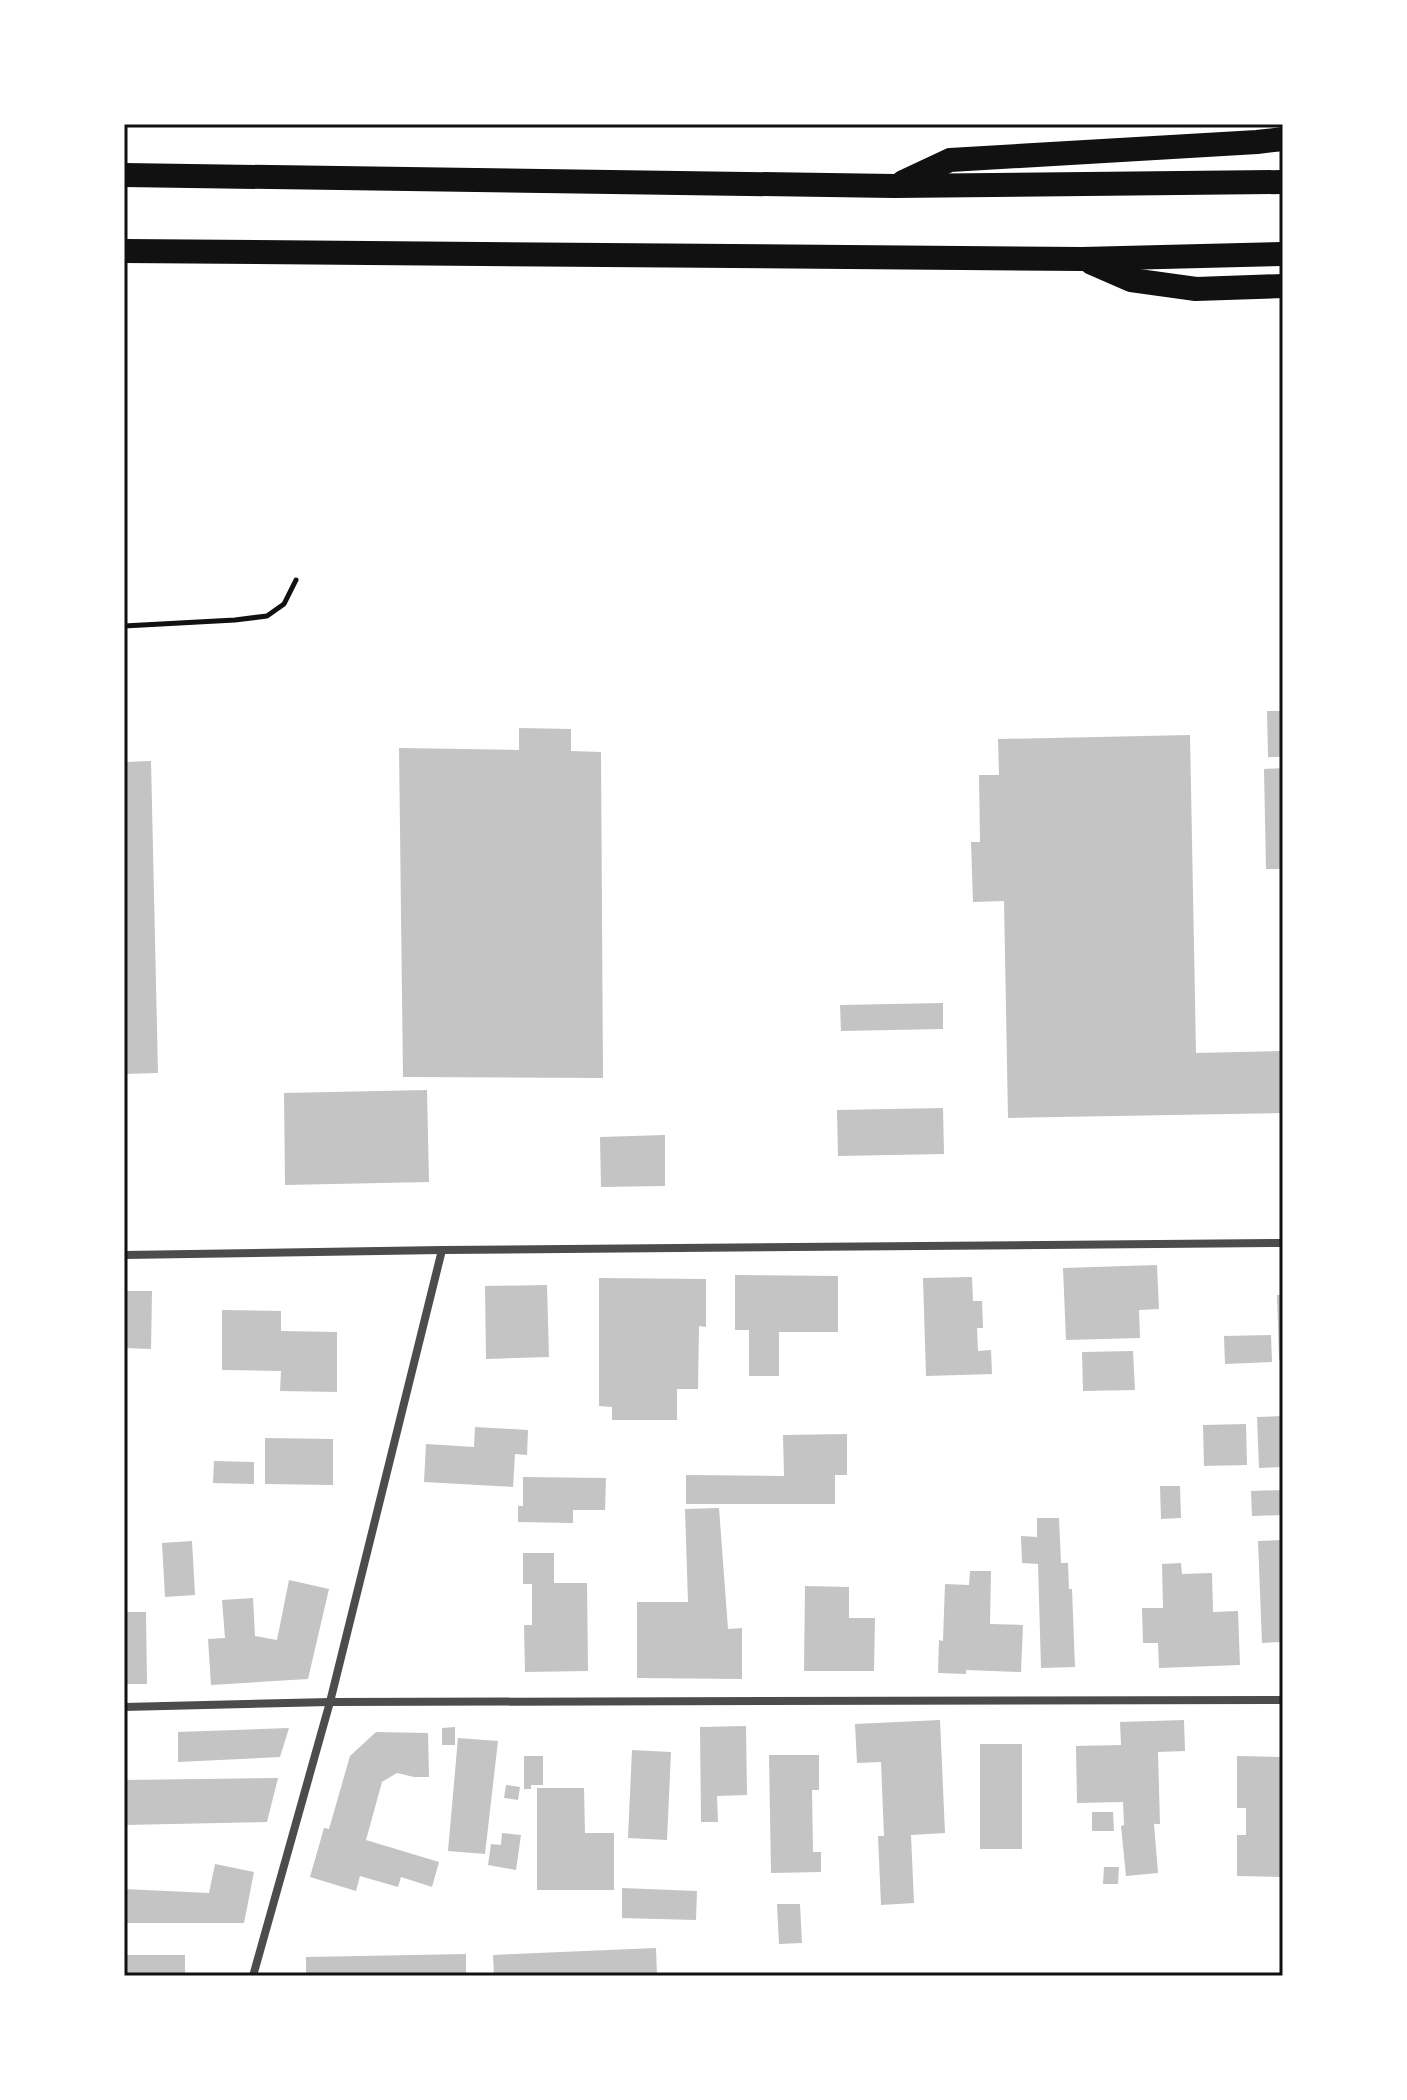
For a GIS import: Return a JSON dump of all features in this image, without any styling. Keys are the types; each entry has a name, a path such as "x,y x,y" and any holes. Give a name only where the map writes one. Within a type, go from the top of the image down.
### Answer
{"highway":[{"path":"894,186 950,160 1283,139"},
{"path":"124,175 894,186 1283,182"},
{"path":"124,251 1082,259 1283,254"},
{"path":"1082,259 1131,280 1196,289 1283,286"}],"street":[{"path":"124,1255 1283,1243"},
{"path":"253,1976 330,1702 442,1250"},
{"path":"124,1707 330,1702 1283,1700"}],"path":[{"path":"124,626 267,616 284,604 296,580"}],"building":[{"path":"1267,711 1283,711 1283,757 1268,757"},
{"path":"519,728 571,729 571,751 601,752 603,1078 403,1077 399,748 519,750"},
{"path":"1190,735 1196,1053 1283,1051 1283,1113 1008,1118 1004,901 973,902 971,842 980,842 979,775 999,775 998,739"},
{"path":"151,761 158,1073 124,1074 124,762"},
{"path":"1283,768 1283,869 1266,869 1264,769"},
{"path":"943,1003 943,1029 841,1031 840,1005"},
{"path":"427,1090 429,1182 285,1185 284,1093"},
{"path":"943,1108 944,1154 838,1156 837,1110"},
{"path":"665,1135 665,1186 601,1187 600,1137"},
{"path":"1157,1265 1159,1309 1139,1310 1140,1338 1066,1340 1063,1268"},
{"path":"735,1275 838,1276 838,1332 779,1332 779,1376 749,1376 749,1330 735,1330"},
{"path":"972,1277 973,1301 982,1301 983,1328 977,1328 978,1351 991,1350 992,1374 926,1376 923,1278"},
{"path":"599,1278 706,1279 706,1327 699,1326 698,1389 677,1389 677,1420 612,1420 612,1407 599,1406"},
{"path":"547,1285 549,1357 486,1359 485,1286"},
{"path":"124,1291 152,1291 151,1349 124,1348"},
{"path":"1277,1295 1283,1295 1283,1360 1279,1360"},
{"path":"222,1310 281,1311 281,1331 337,1332 337,1392 280,1391 281,1371 222,1370"},
{"path":"1271,1335 1272,1362 1225,1364 1224,1336"},
{"path":"1133,1351 1135,1390 1083,1391 1082,1352"},
{"path":"1283,1416 1283,1467 1259,1468 1257,1417"},
{"path":"1246,1424 1247,1465 1204,1466 1203,1425"},
{"path":"475,1427 528,1430 527,1455 515,1454 513,1487 424,1482 426,1444 474,1447"},
{"path":"847,1434 847,1475 835,1475 835,1504 686,1504 686,1475 784,1476 783,1435"},
{"path":"265,1438 333,1439 333,1485 265,1484"},
{"path":"214,1461 254,1462 254,1484 213,1483"},
{"path":"523,1477 606,1478 605,1510 573,1510 573,1523 518,1522 518,1506 523,1506"},
{"path":"1160,1486 1180,1486 1181,1518 1161,1519"},
{"path":"1283,1490 1283,1515 1252,1516 1251,1491"},
{"path":"719,1508 728,1629 742,1628 742,1679 637,1678 637,1602 688,1602 685,1509"},
{"path":"1037,1518 1059,1518 1061,1563 1068,1563 1069,1589 1072,1589 1075,1667 1041,1668 1038,1564 1022,1563 1021,1536 1037,1537"},
{"path":"1283,1540 1283,1642 1262,1643 1258,1541"},
{"path":"192,1541 195,1595 165,1597 162,1543"},
{"path":"523,1553 554,1553 554,1583 587,1583 588,1671 525,1672 524,1625 532,1625 532,1584 523,1584"},
{"path":"1181,1563 1182,1574 1212,1573 1213,1612 1238,1611 1240,1665 1159,1668 1158,1643 1143,1643 1142,1608 1163,1608 1162,1564"},
{"path":"970,1571 991,1571 990,1624 1023,1625 1021,1672 966,1670 966,1674 938,1673 939,1640 943,1641 945,1584 969,1585"},
{"path":"289,1580 329,1589 308,1679 211,1685 208,1639 225,1638 222,1600 253,1598 255,1636 277,1640"},
{"path":"805,1586 849,1587 849,1618 875,1618 874,1671 804,1671"},
{"path":"124,1612 146,1612 147,1684 124,1684"},
{"path":"940,1720 945,1833 911,1835 914,1903 881,1905 878,1836 884,1836 881,1762 857,1763 855,1724"},
{"path":"1184,1720 1185,1751 1158,1752 1160,1824 1154,1824 1158,1873 1126,1876 1121,1826 1124,1825 1123,1802 1077,1803 1076,1746 1121,1745 1120,1722"},
{"path":"746,1726 747,1795 717,1796 718,1822 701,1822 700,1727"},
{"path":"455,1727 455,1745 442,1745 442,1728"},
{"path":"289,1728 280,1757 178,1762 178,1732"},
{"path":"376,1732 428,1733 429,1777 397,1773 382,1782 366,1840 439,1862 432,1887 401,1877 398,1887 360,1876 356,1891 310,1877 324,1828 329,1829 350,1756"},
{"path":"458,1738 498,1741 485,1854 448,1851"},
{"path":"980,1744 1022,1744 1022,1849 980,1849"},
{"path":"632,1750 671,1752 667,1840 628,1838"},
{"path":"769,1755 819,1755 819,1790 812,1790 813,1852 821,1852 821,1872 771,1873"},
{"path":"524,1756 543,1756 543,1785 531,1785 531,1789 524,1789"},
{"path":"1237,1756 1283,1757 1283,1877 1237,1876 1237,1835 1246,1835 1246,1808 1237,1808"},
{"path":"278,1778 267,1822 124,1825 124,1780"},
{"path":"506,1785 520,1787 518,1800 504,1798"},
{"path":"537,1788 584,1788 585,1833 614,1833 614,1890 537,1890"},
{"path":"1092,1812 1113,1812 1114,1831 1092,1831"},
{"path":"502,1833 521,1835 516,1870 488,1865 491,1844 501,1845"},
{"path":"215,1864 254,1872 244,1923 124,1923 124,1889 209,1893"},
{"path":"1104,1867 1119,1867 1118,1884 1103,1884"},
{"path":"622,1888 697,1891 696,1920 622,1918"},
{"path":"777,1904 800,1904 802,1943 779,1944"},
{"path":"656,1948 657,1976 494,1976 493,1955"},
{"path":"466,1954 466,1976 306,1976 306,1957"},
{"path":"124,1955 185,1955 185,1976 124,1976"}]}
